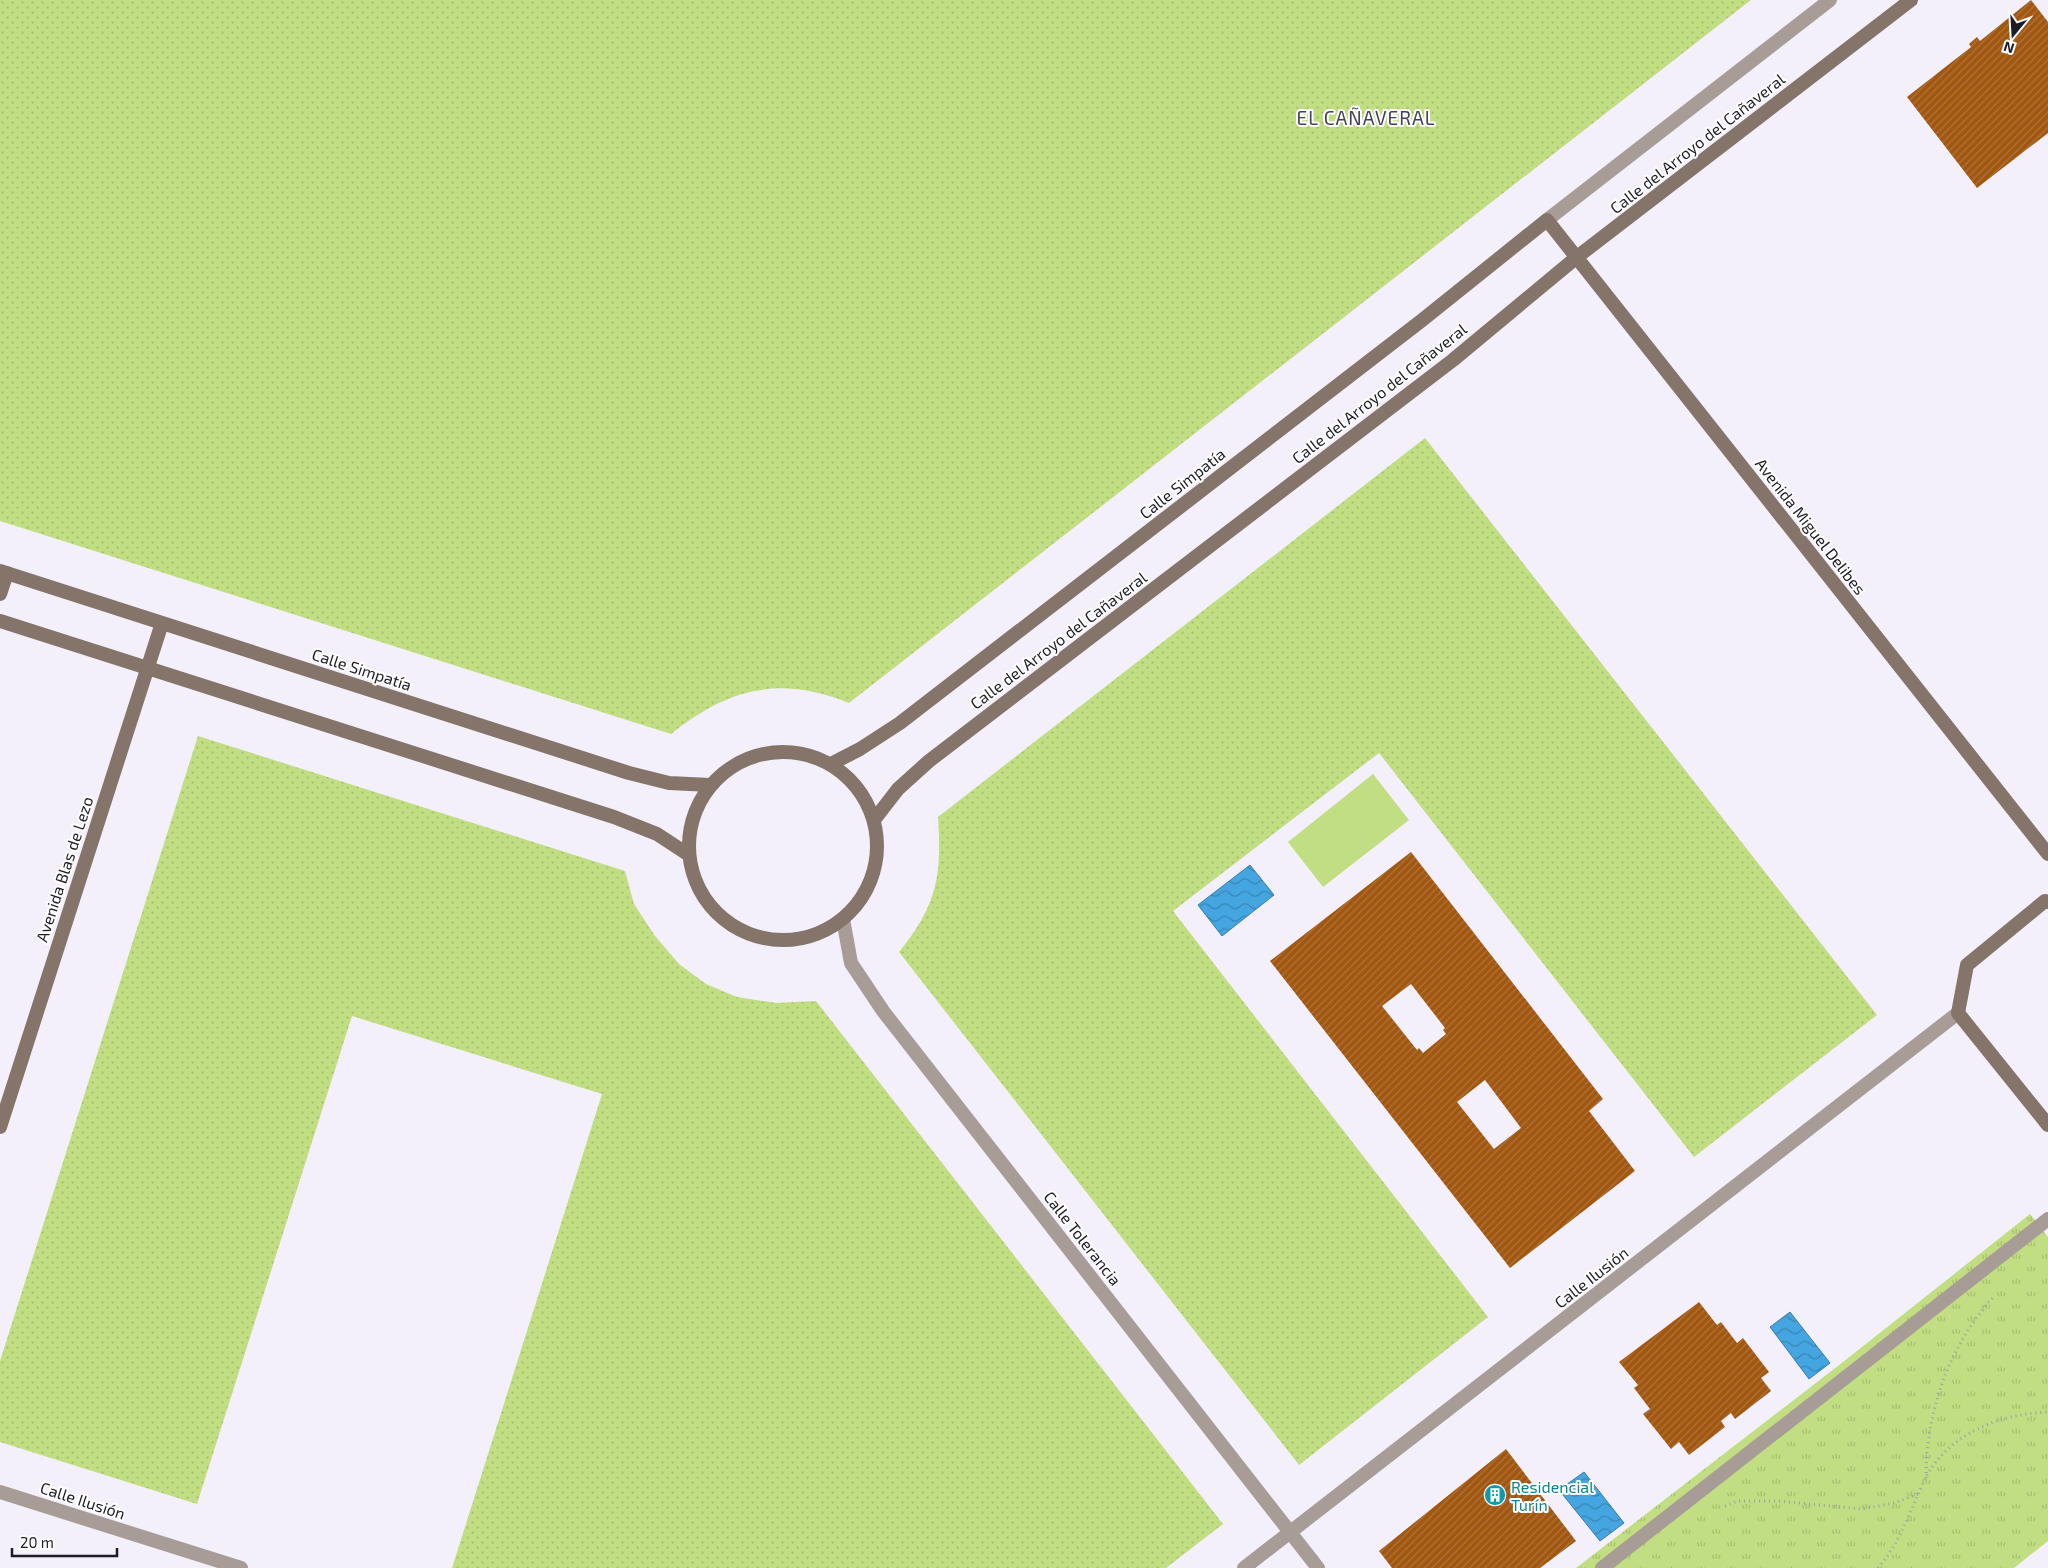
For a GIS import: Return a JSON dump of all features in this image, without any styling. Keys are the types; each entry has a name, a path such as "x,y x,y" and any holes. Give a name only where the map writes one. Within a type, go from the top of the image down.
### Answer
{"main road":[{"name":"Calle del Arroyo del Cañaveral","path":"874,820 898,789 929,761 1453,360 1577,257 1911,0"},
{"name":"Avenida Miguel Delibes","path":"1547,220 2048,854"},
{"name":"Calle Simpatía","path":"831,764 860,749 900,724 1547,220"},
{"name":"Calle Simpatía","path":"3,572 629,773 669,782 710,785"},
{"path":"0,594 3,572"},
{"path":"0,621 614,817 657,834 689,855"},
{"name":"Avenida Blas de Lezo","path":"0,1127 162,622"},
{"path":"789,751 811,756 831,764 850,778 865,798 874,820 878,841 876,863 870,884 858,903 843,919 824,930 803,938 780,940 758,937 744,931 719,915 704,898 694,877 689,855 690,830 697,806 710,785 726,770 739,762 767,752 789,751"},
{"path":"2048,902 2045,901 1967,965 1958,1013 2048,1125"}],"street":[{"name":"Calle del Arroyo del Cañaveral","path":"1547,220 1830,0"},
{"name":"Calle Tolerancia","path":"843,919 851,963 883,1011 1318,1568"},
{"name":"Calle Ilusión","path":"1244,1568 1958,1013"},
{"path":"1602,1568 2048,1219"},
{"name":"Calle Ilusión","path":"0,1492 241,1568"}],"path":[{"path":"1926,1478 1926,1454 1930,1424 1952,1356 1970,1326 1990,1300 1998,1294"},
{"path":"1878,1568 1898,1540 1926,1478 1943,1452 1971,1432 1999,1420 2028,1413 2048,1412"},
{"path":"1724,1506 1738,1501 1778,1500 1862,1509 1894,1503 1918,1494"}],"green space":[{"path":"0,0 1751,0 849,703 824,694 800,690 777,688 756,691 734,697 713,706 692,718 671,734 0,521"},
{"path":"1425,438 1877,1015 1694,1157 1379,753 1173,911 1488,1317 1299,1465 899,952 922,919 934,889 939,856 938,817"},
{"path":"198,736 625,871 634,904 655,936 679,964 706,984 737,997 776,1003 816,1001 1223,1524 1166,1568 452,1568 602,1094 352,1016 197,1504 0,1442 0,1361"},
{"path":"1373,774 1409,820 1323,887 1288,842"},
{"path":"2030,1214 2048,1237 2048,1541 2014,1568 1576,1568 1843,1362"}],"water":[{"path":"1250,865 1274,895 1222,936 1198,905"},
{"path":"1790,1312 1830,1363 1809,1379 1770,1327"},
{"path":"1584,1472 1624,1523 1600,1541 1559,1490"}],"building":[{"path":"2031,0 2048,22 2048,133 1977,188 1907,97 1971,47 1969,44 1977,37 1980,41"},
{"path":"1411,852 1603,1099 1589,1111 1635,1171 1510,1268 1270,961","holes":["1411,984 1445,1028 1443,1030 1446,1034 1423,1053 1419,1048 1417,1050 1382,1006","1485,1080 1521,1128 1494,1149 1457,1102"]},
{"path":"1699,1302 1717,1325 1721,1322 1737,1343 1743,1338 1769,1372 1761,1378 1771,1391 1735,1419 1731,1413 1721,1421 1725,1427 1689,1455 1679,1442 1671,1449 1643,1414 1650,1409 1634,1388 1638,1385 1619,1362"},
{"name":"Residencial Turín","path":"1506,1449 1576,1541 1540,1568 1392,1568 1379,1551"}],"place":[{"name":"Residencial Turín","path":"1495,1495"}],"district":[{"name":"EL CAÑAVERAL","path":"1366,117"}]}
